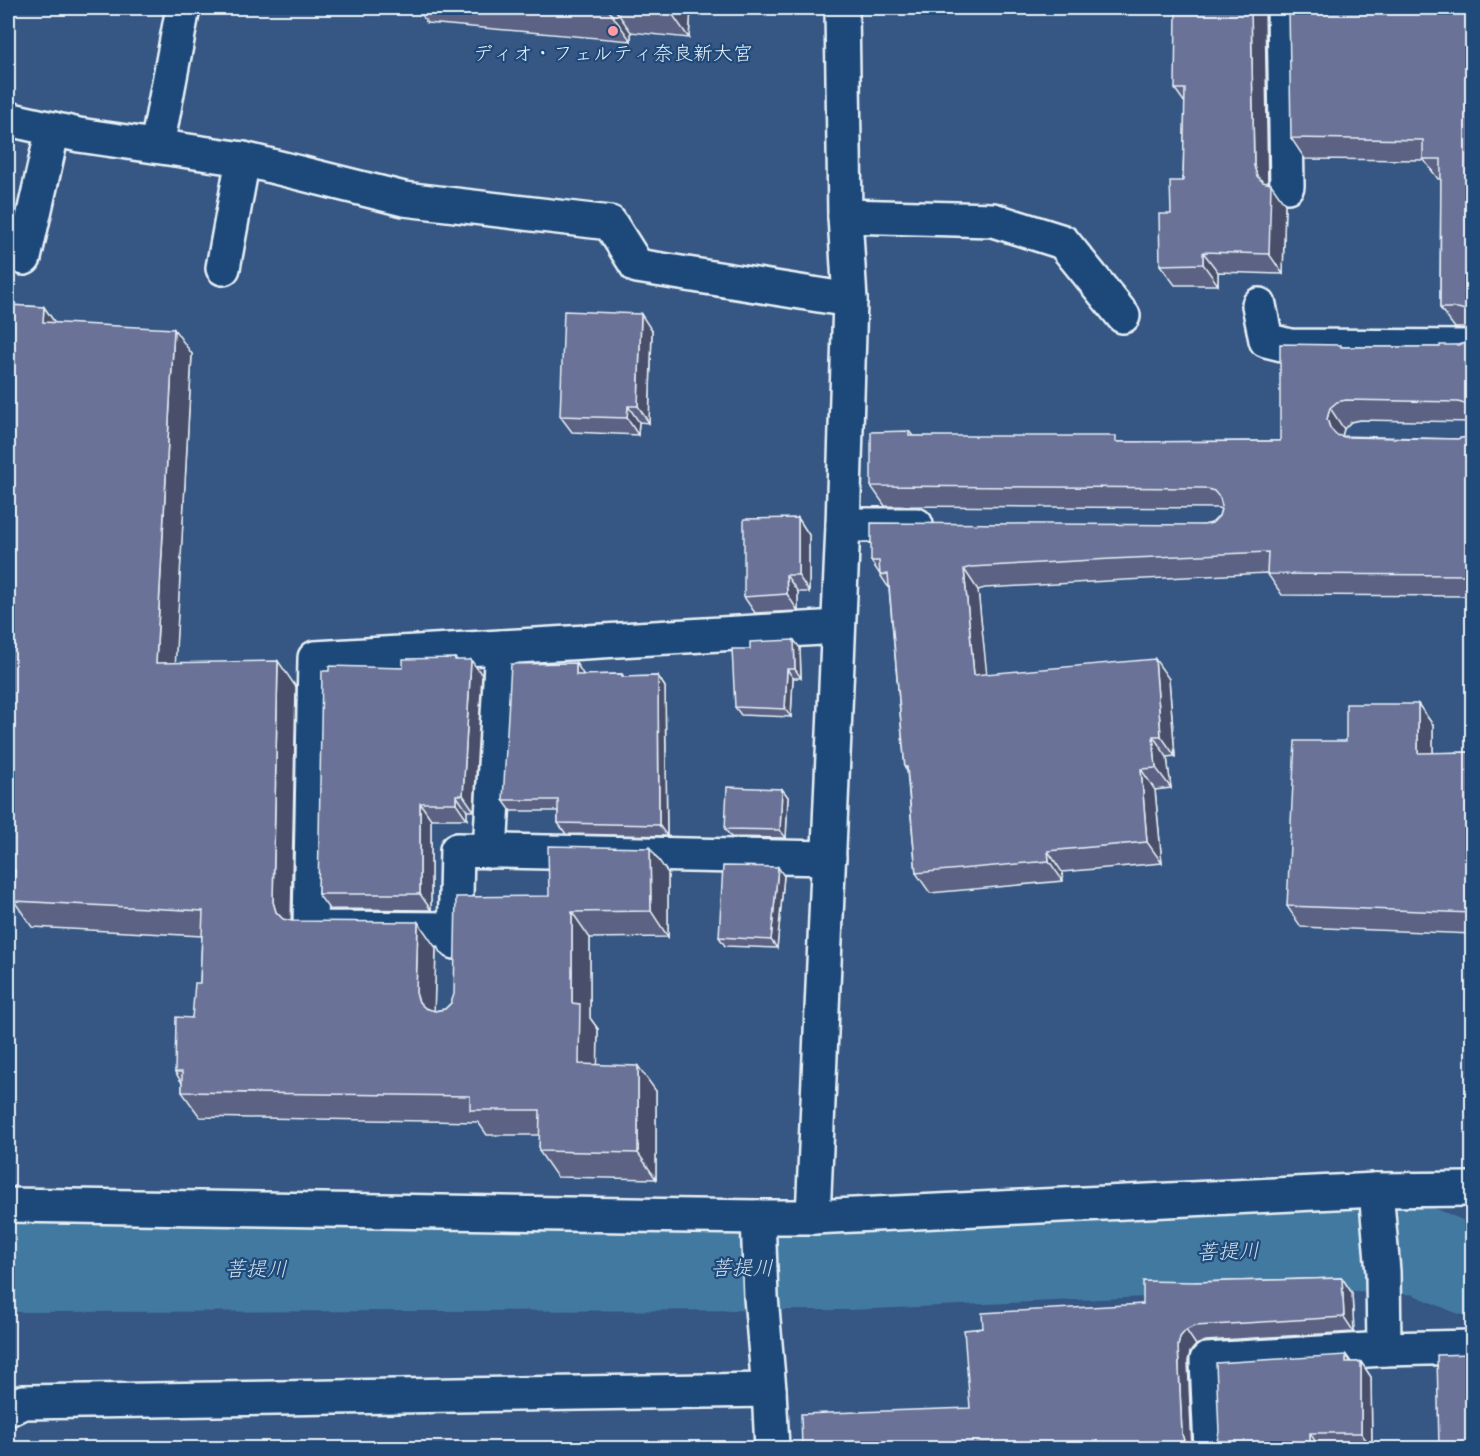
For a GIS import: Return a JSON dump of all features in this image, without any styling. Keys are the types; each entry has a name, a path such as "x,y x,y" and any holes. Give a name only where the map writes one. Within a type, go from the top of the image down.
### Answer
{"street":[{"path":"157,146 183,8"},
{"path":"813,1217 843,525 850,300 845,216 842,8"},
{"path":"1284,8 1287,186"},
{"path":"8,118 79,135 243,159 404,199 610,223 637,266 850,300"},
{"path":"24,258 53,129"},
{"path":"223,268 243,159"},
{"path":"845,216 993,220 1063,242 1123,316"},
{"path":"1259,305 1266,340 1290,346 1473,347"},
{"path":"843,525 948,525"},
{"path":"456,929 309,928 315,658 838,627"},
{"path":"490,851 502,647"},
{"path":"454,974 457,850 829,858"},
{"path":"8,1205 759,1228 813,1217 1377,1201 1473,1189"},
{"path":"1377,1201 1383,1272 1384,1349"},
{"path":"759,1228 761,1297 772,1449"},
{"path":"1211,1449 1207,1359 1384,1349 1473,1347"},
{"path":"8,1408 23,1402 769,1390"}],"building":[{"path":"1176,8 1251,8 1254,166 1257,176 1263,182 1271,184 1269,254 1203,252 1203,264 1160,265 1159,214 1171,214 1170,181 1183,181 1185,89 1175,89"},
{"path":"1289,8 1473,8 1473,316 1468,311 1458,308 1440,308 1441,159 1423,159 1423,140 1291,138"},
{"path":"8,305 44,307 43,322 174,329 156,663 278,661 273,902 276,912 283,919 418,922 416,993 419,1002 425,1008 435,1011 445,1009 451,1003 454,994 456,897 549,896 548,846 650,848 651,911 572,912 572,1003 580,1004 579,1064 638,1066 638,1153 539,1151 540,1110 470,1110 470,1096 182,1092 182,1072 175,1072 176,1017 192,1018 195,983 200,983 203,911 14,901 15,870 8,870"},
{"path":"564,311 641,314 638,406 628,406 627,418 560,416"},
{"path":"1473,337 1473,410 1468,405 1458,402 1346,400 1337,402 1330,408 1327,419 1336,435 1345,437 1457,439 1467,437 1473,431 1473,575 1267,574 1268,552 964,569 974,675 1155,659 1161,736 1153,736 1156,768 1141,769 1147,842 1048,851 1049,861 916,873 888,574 880,575 879,561 871,561 871,523 1204,525 1212,523 1219,516 1222,506 1220,498 1214,491 1204,488 871,486 871,432 909,431 909,436 1116,436 1116,442 1280,441 1280,344 1341,345 1341,347 1440,347 1440,345 1466,343"},
{"path":"798,518 798,575 786,575 787,594 744,597 744,519"},
{"path":"794,640 795,669 787,669 785,709 735,707 732,649 750,649 750,642"},
{"path":"455,658 455,660 471,660 463,795 456,795 456,803 420,803 420,894 318,894 322,671 329,671 329,666 403,668 403,659"},
{"path":"576,663 576,675 658,676 659,825 558,823 558,800 503,800 511,664"},
{"path":"1346,704 1418,704 1418,753 1473,752 1473,913 1287,906 1295,741 1346,741"},
{"path":"727,787 782,789 780,830 725,829"},
{"path":"723,866 778,867 771,940 719,937"},
{"path":"1342,1278 1344,1317 1195,1326 1186,1330 1180,1337 1178,1346 1182,1434 1185,1444 1191,1449 802,1449 801,1414 970,1408 964,1330 983,1328 982,1313 1143,1304 1143,1281"},
{"path":"1473,1354 1473,1449 1439,1449 1437,1355"},
{"path":"1346,1355 1346,1362 1361,1362 1361,1433 1310,1433 1310,1444 1292,1444 1292,1449 1211,1449 1217,1441 1219,1432 1216,1363"}],"waterway":[{"name":"菩提川","path":"8,1268 847,1266 1327,1245 1423,1251 1472,1272"}],"place":[{"name":"ディオ・フェルティ奈良新大宮","path":"613,31"}]}
